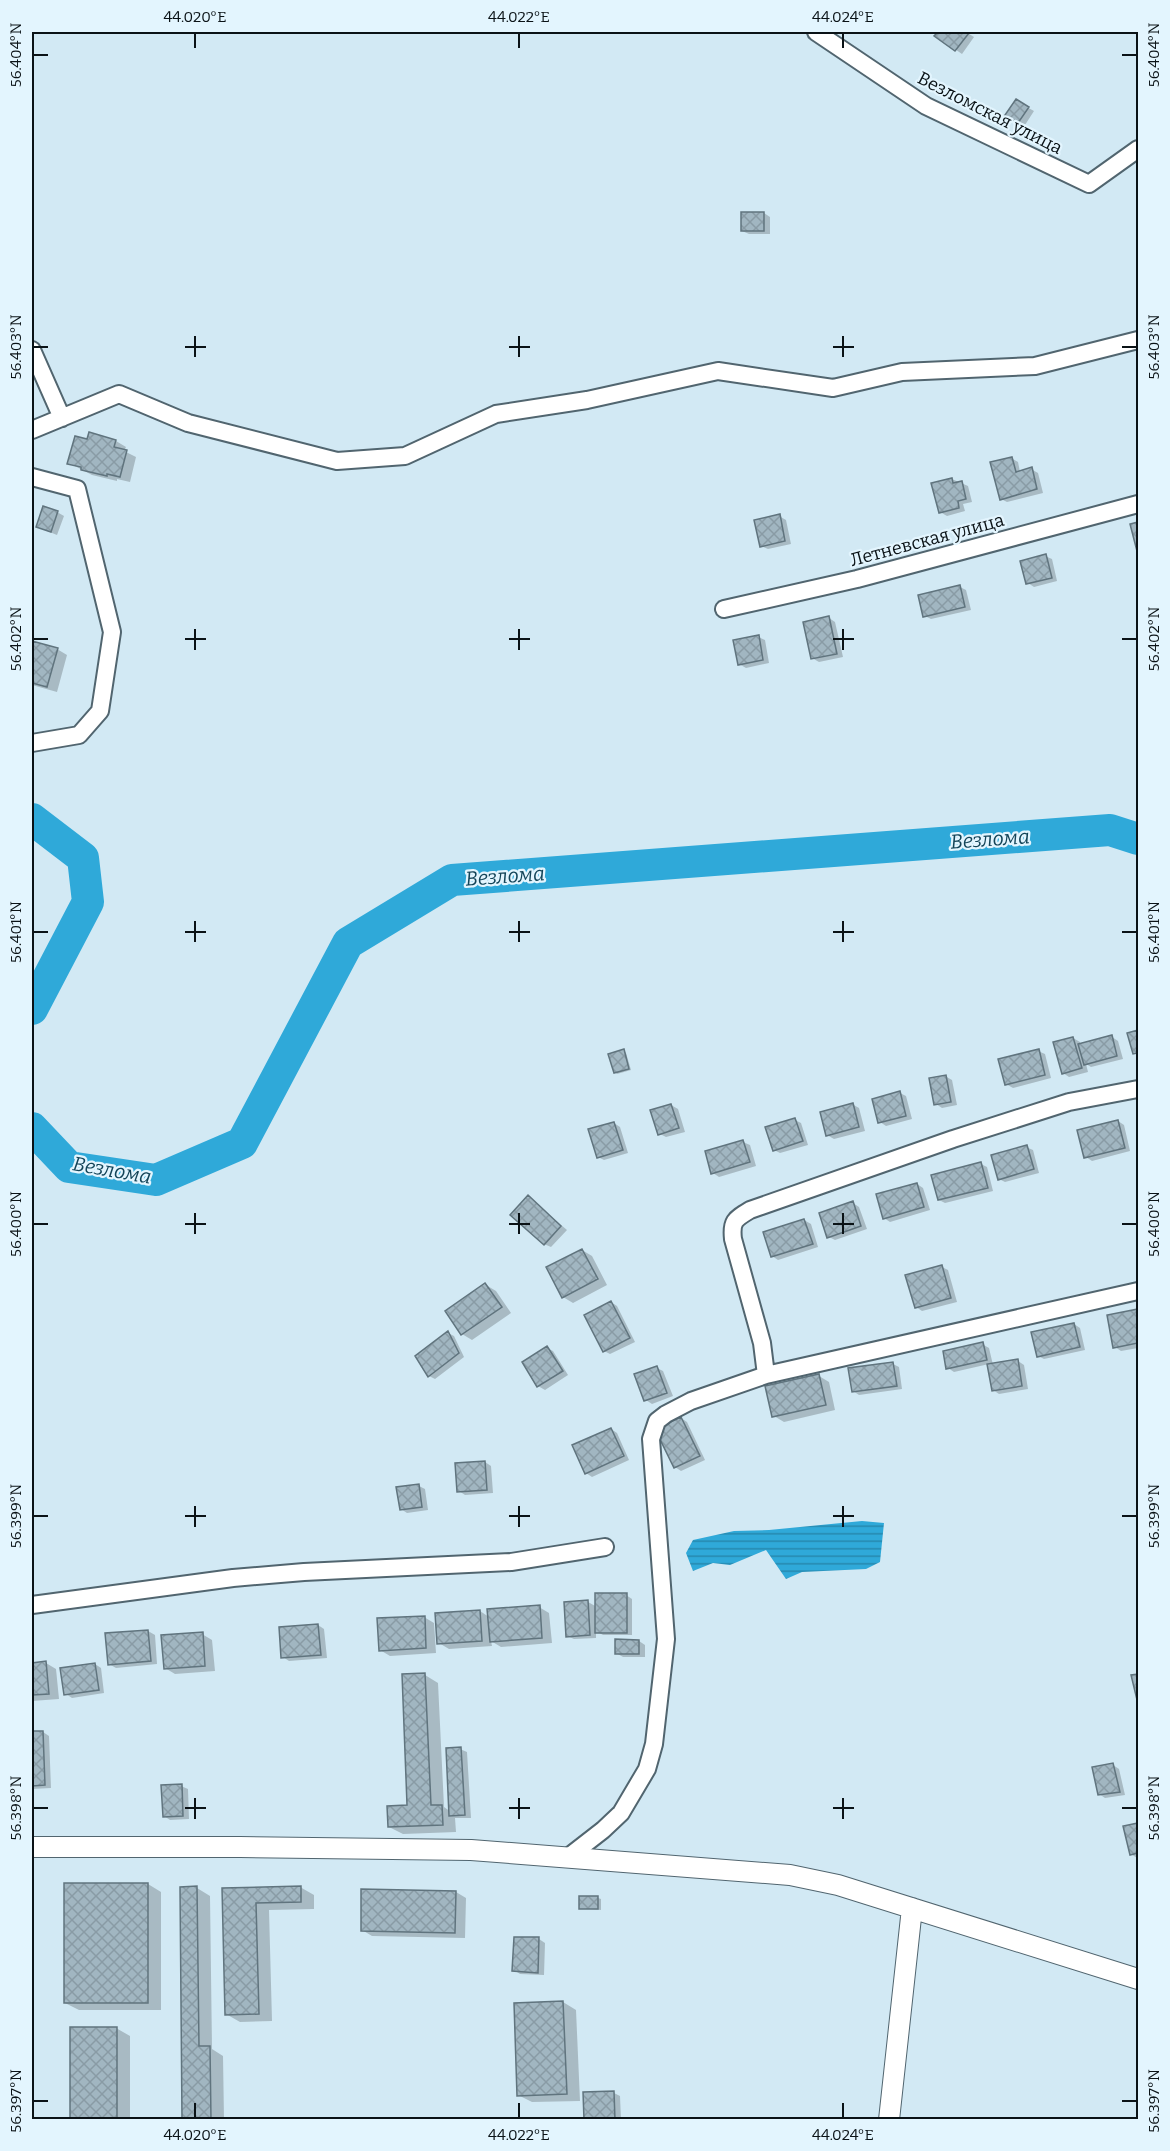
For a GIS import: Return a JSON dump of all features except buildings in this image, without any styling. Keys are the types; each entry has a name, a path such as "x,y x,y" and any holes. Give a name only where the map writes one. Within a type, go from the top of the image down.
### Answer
{"street":[{"name":"Везломская улица","path":"816,32 926,106 1089,183 1138,149"},
{"path":"33,431 119,394 188,423 337,461 405,456 496,414 587,400 718,371 833,388 902,372 1035,366 1138,340"},
{"path":"32,350 62,418"},
{"path":"32,477 77,489 112,632 100,711 79,735 32,744"},
{"name":"Летневская улица","path":"724,609 858,579 1138,504"},
{"path":"766,1375 762,1342 734,1239 732,1226 737,1219 750,1210 771,1202 964,1136 1069,1102 1138,1089"},
{"path":"567,1858 621,1813 647,1769 654,1744 666,1639 651,1439 652,1430 657,1421 691,1401 766,1375 1138,1291"},
{"path":"32,1605 233,1578 304,1572 511,1562 605,1547"},
{"path":"32,1847 471,1850 790,1875 838,1885 1138,1979"},
{"path":"889,2120 912,1908"}],"water":[{"path":"862,1521 884,1523 880,1562 866,1569 802,1572 786,1579 766,1550 730,1565 713,1563 693,1571 686,1553 693,1540 734,1531"}],"waterway":[{"name":"Везлома","path":"32,819 83,858 88,902 32,1009"},
{"name":"Везлома","path":"32,1128 69,1167 156,1180 242,1143 348,943 452,880 1110,830 1138,839"}]}
